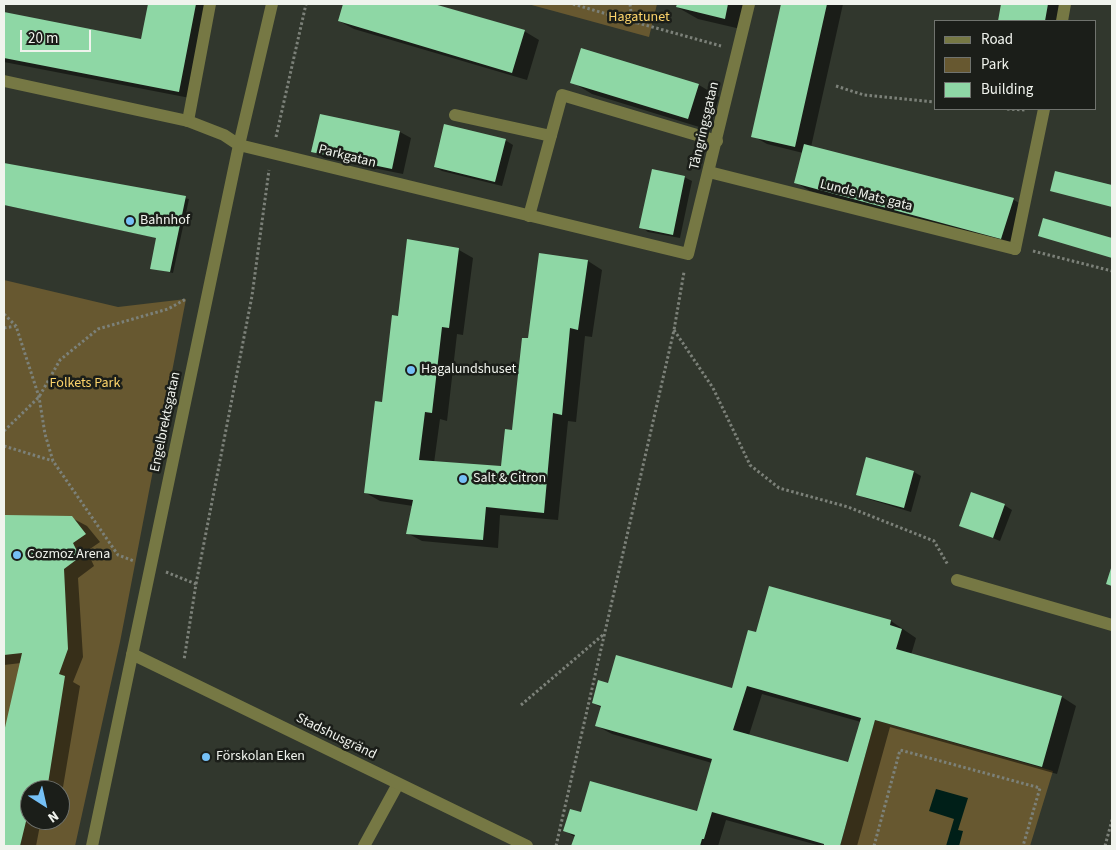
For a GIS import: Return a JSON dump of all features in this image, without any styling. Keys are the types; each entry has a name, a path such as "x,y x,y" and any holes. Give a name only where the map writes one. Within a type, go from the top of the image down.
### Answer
{"street":[{"path":"188,121 210,4"},
{"name":"Engelbrektsgatan","path":"92,846 238,145 272,4"},
{"name":"Tångringsgatan","path":"688,254 749,4"},
{"path":"1062,20 1065,4"},
{"name":"Parkgatan","path":"4,80 188,121 224,135 238,145 272,154 688,254"},
{"path":"529,216 562,95 717,141"},
{"path":"1015,250 1044,110"},
{"path":"455,115 551,136"},
{"name":"Lunde Mats gata","path":"709,172 1015,250"},
{"path":"957,580 1112,625"},
{"name":"Stadshusgränd","path":"132,654 526,846"},
{"path":"364,846 398,784"}],"path":[{"path":"182,678 196,584 252,296 272,154 306,4"},
{"path":"573,4 738,51"},
{"path":"630,4 631,12 638,23"},
{"path":"836,86 864,95 934,102"},
{"path":"1015,250 1026,252 1030,250 1112,270"},
{"path":"556,846 674,330 688,254"},
{"path":"4,431 39,397 60,360 98,329 168,309 186,299"},
{"path":"4,314 16,326 39,397 45,434 53,461 118,556 151,566 196,584"},
{"path":"4,328 16,326"},
{"path":"674,330 714,388 750,464 779,488 848,507 934,541 957,580"},
{"path":"4,446 53,461"},
{"path":"520,705 605,633"},
{"path":"874,846 900,750 1040,788 1023,846"},
{"path":"1105,846 1112,820"}],"green space":[{"name":"Hagatunet","path":"528,4 657,4 649,37"},
{"name":"Folkets Park","path":"4,280 118,307 186,299 120,642 75,846 4,846"},
{"path":"875,720 1053,771 1030,846 840,846"}],"water":[{"path":"936,789 968,798 958,830 963,831 959,846 946,846 954,819 929,811"}],"building":[{"path":"148,4 196,4 179,92 4,58 4,12 141,39"},
{"path":"343,4 434,4 525,30 512,73 338,21"},
{"path":"677,4 728,4 725,19 676,7"},
{"path":"781,4 827,4 795,147 751,137"},
{"path":"1001,4 1048,4 1045,20 998,20"},
{"path":"581,48 699,84 688,119 570,83"},
{"path":"320,114 400,131 392,169 311,152"},
{"path":"444,124 506,139 495,182 434,167"},
{"path":"804,144 1014,198 1001,239 794,183"},
{"name":"Bahnhof","path":"4,163 186,196 170,272 150,269 156,238 4,205"},
{"path":"652,169 685,176 673,235 639,228"},
{"path":"1055,171 1112,185 1112,207 1050,191"},
{"path":"1043,218 1112,238 1112,258 1038,236"},
{"name":"Hagalundshuset","path":"407,239 459,248 449,328 442,327 432,413 425,412 419,460 501,466 505,429 512,430 522,338 528,338 539,253 588,260 578,330 570,328 562,415 553,413 544,513 486,507 483,540 406,534 413,500 364,493 375,401 382,402 392,315 398,316"},
{"path":"866,457 914,471 904,508 856,495"},
{"path":"971,492 1005,504 993,538 959,526"},
{"path":"4,513 5,515 72,516 86,534 73,543 80,557 64,569 68,649 59,674 65,676 49,780 20,780 20,830 24,830 20,846 4,846 4,732 22,653 4,655"},
{"path":"1112,565 1112,586 1106,584"},
{"path":"769,586 891,620 890,625 902,629 896,649 1062,696 1042,767 875,720 840,846 824,846 824,844 712,812 700,846 571,846 575,835 563,831 570,809 581,812 590,781 697,811 712,759 595,726 601,706 592,703 598,680 608,683 616,655 732,688 748,630 756,632","holes":["747,686 861,718 848,762 733,730"]}],"place":[{"name":"Bahnhof","path":"130,221"},
{"name":"Hagalundshuset","path":"411,370"},
{"name":"Salt & Citron","path":"463,479"},
{"name":"Cozmoz Arena","path":"17,555"},
{"name":"Förskolan Eken","path":"206,757"}]}
